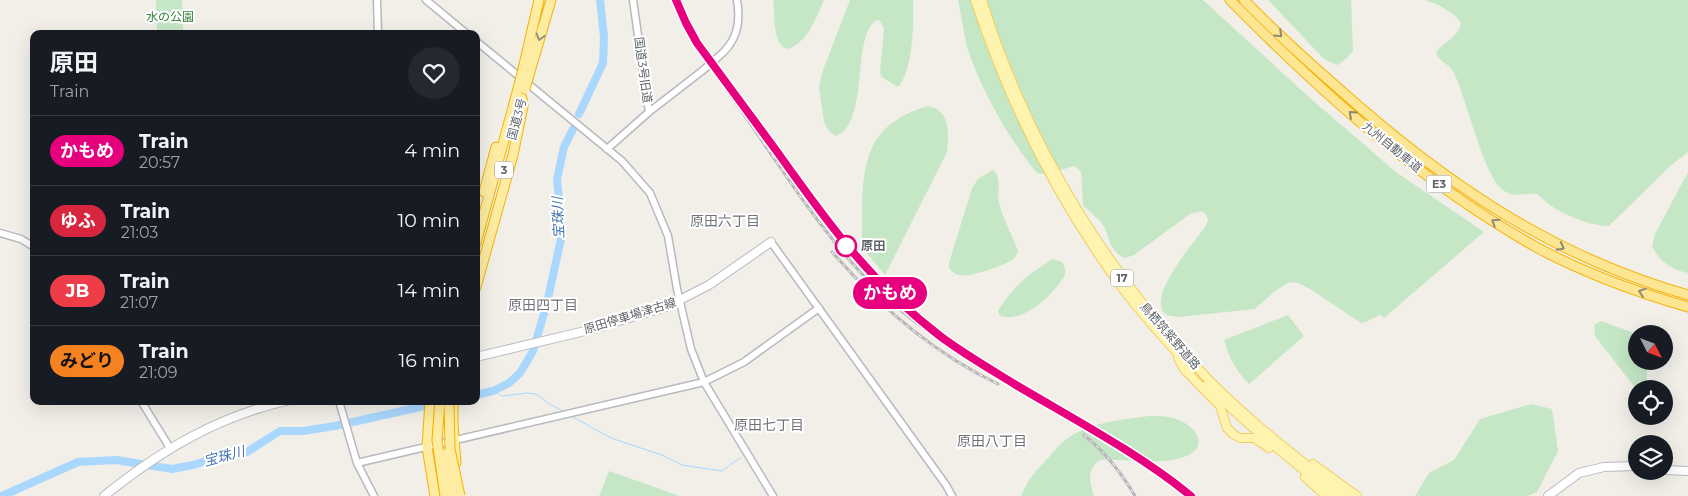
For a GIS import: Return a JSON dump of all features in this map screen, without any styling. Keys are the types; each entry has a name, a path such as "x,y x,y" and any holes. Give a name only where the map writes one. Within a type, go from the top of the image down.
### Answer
{"highway":[{"name":"九州自動車道","path":"1230,0 1299,67 1370,131 1450,193 1520,237 1567,262 1635,290 1688,307"},
{"name":"九州自動車道","path":"1244,0 1306,60 1377,123 1457,185 1509,218 1572,252 1639,280 1688,295"},
{"name":"国道3号","path":"482,252 511,111 522,90 545,2"},
{"path":"482,252 513,155 523,106 522,90"},
{"path":"480,207 494,154 511,111"},
{"path":"430,405 427,446 437,496"},
{"path":"437,496 434,453 440,405"},
{"path":"451,405 456,466 461,496"},
{"path":"451,405 450,449 461,496"},
{"path":"451,405 447,465 452,496"},
{"path":"437,440 445,496"}],"main road":[{"name":"鳥栖筑紫野道路","path":"975,0 1004,81 1050,176 1075,218 1123,289 1171,346 1232,410 1273,446 1336,496"},
{"name":"鳥栖筑紫野道路","path":"982,0 992,34 1018,100 1055,173 1084,222 1127,285 1205,376 1274,438 1345,496"},
{"name":"原田停車場津古線","path":"480,356 585,331 666,307 726,274 771,242"},
{"path":"1171,346 1184,369 1220,406 1227,428 1233,434 1240,438 1254,438 1263,443 1326,496"},
{"path":"104,496 170,448 208,427 273,405"},
{"path":"1274,438 1300,454 1357,496"},
{"path":"1548,496 1578,473 1604,467 1628,466"},
{"path":"1673,470 1688,471"}],"street":[{"path":"377,0 378,30"},
{"path":"426,0 462,30"},
{"name":"国道3号旧道","path":"607,148 649,112 633,0"},
{"path":"649,112 702,71 730,46 737,34 740,18 737,0"},
{"path":"480,44 607,148 638,177 650,193 668,236 691,350 704,382 773,496"},
{"path":"0,233 22,239 30,244"},
{"path":"771,242 952,496"},
{"path":"357,463 704,382 744,362 819,308"},
{"path":"143,405 170,448"},
{"path":"340,405 357,463 374,496"}],"green space":[{"name":"水の公園","path":"156,0 182,0 183,30 157,30"},
{"path":"773,0 824,0 806,36 787,49 778,41 776,35"},
{"path":"850,0 913,0 912,45 904,78 899,86 896,86 882,77 880,73 884,28 880,21 876,20 868,30 864,44 853,114 846,128 836,136 829,131 824,122 819,87 822,73"},
{"path":"958,0 1203,0 1311,99 1396,172 1484,232 1384,318 1380,315 1361,323 1310,289 1298,283 1290,282 1275,291 1255,309 1179,317 1167,315 1164,313 1161,305 1162,294 1175,268 1206,226 1208,219 1206,214 1201,211 1190,214 1134,255 1125,258 1119,255 1112,247 1101,222 1083,205 1081,172 1075,166 1051,173 1037,173 1008,133 990,102 970,56"},
{"path":"1268,0 1351,0 1353,50 1350,55 1337,65 1324,59"},
{"path":"1425,0 1688,0 1688,152 1669,167 1609,226 1589,223 1567,215 1537,194 1515,195 1503,190 1496,182 1482,153 1454,73 1436,53 1457,33 1461,23 1450,12"},
{"path":"928,106 936,108 945,118 948,131 947,152 885,275 860,245 862,237 863,193 869,156 876,140 888,127 905,115"},
{"path":"993,170 998,180 999,203 1018,252 1012,260 993,268 970,275 957,275 949,268 949,263 972,188 978,179"},
{"path":"1688,172 1688,273 1667,264 1652,246 1655,234"},
{"path":"1053,259 1062,262 1065,272 1059,284 1048,297 1024,314 1007,317 999,315 998,311 1015,288 1029,275"},
{"path":"1288,315 1304,336 1249,384 1234,364 1224,340"},
{"path":"1601,321 1628,331 1628,370 1647,370 1647,380 1629,380 1595,336 1594,325"},
{"path":"1531,404 1552,409 1558,451 1537,492 1528,496 1415,496 1429,473 1454,460 1480,419"},
{"path":"1149,416 1171,417 1189,426 1197,435 1198,445 1196,449 1191,454 1174,460 1100,460 1093,467 1090,476 1094,496 1021,496 1029,481 1040,467 1064,441 1073,435 1105,423"},
{"path":"609,471 680,496 599,496"}],"waterway":[{"name":"宝珠川","path":"579,114 603,63 604,37 600,0"},
{"name":"宝珠川","path":"480,394 493,391 509,383 520,373 533,351 547,303 562,234 557,179 564,147 573,129"},
{"path":"493,391 502,396 527,393 536,394 563,411"},
{"name":"宝珠川","path":"2,496 78,462 116,460 172,469 218,457 247,452 280,431 303,431 335,426 429,405"},
{"path":"571,416 611,438 662,455 682,465 722,471 740,458"}],"railway":[{"path":"674,0 689,31 707,61 785,175 839,248 873,285 894,305 939,339 1001,379 1097,434 1159,474 1188,496"},
{"path":"832,252 869,291 908,327 951,358 998,384"},
{"path":"1084,435 1112,463 1135,496"}],"train":[{"name":"かもめ","path":"676,0 697,43 830,225 868,272 916,316 966,355 1163,474 1191,496"}],"place":[{"name":"原田","path":"846,246"}],"district":[{"name":"原田六丁目","path":"725,221"},
{"name":"原田四丁目","path":"543,305"},
{"name":"原田七丁目","path":"769,425"},
{"name":"原田八丁目","path":"992,441"}]}
